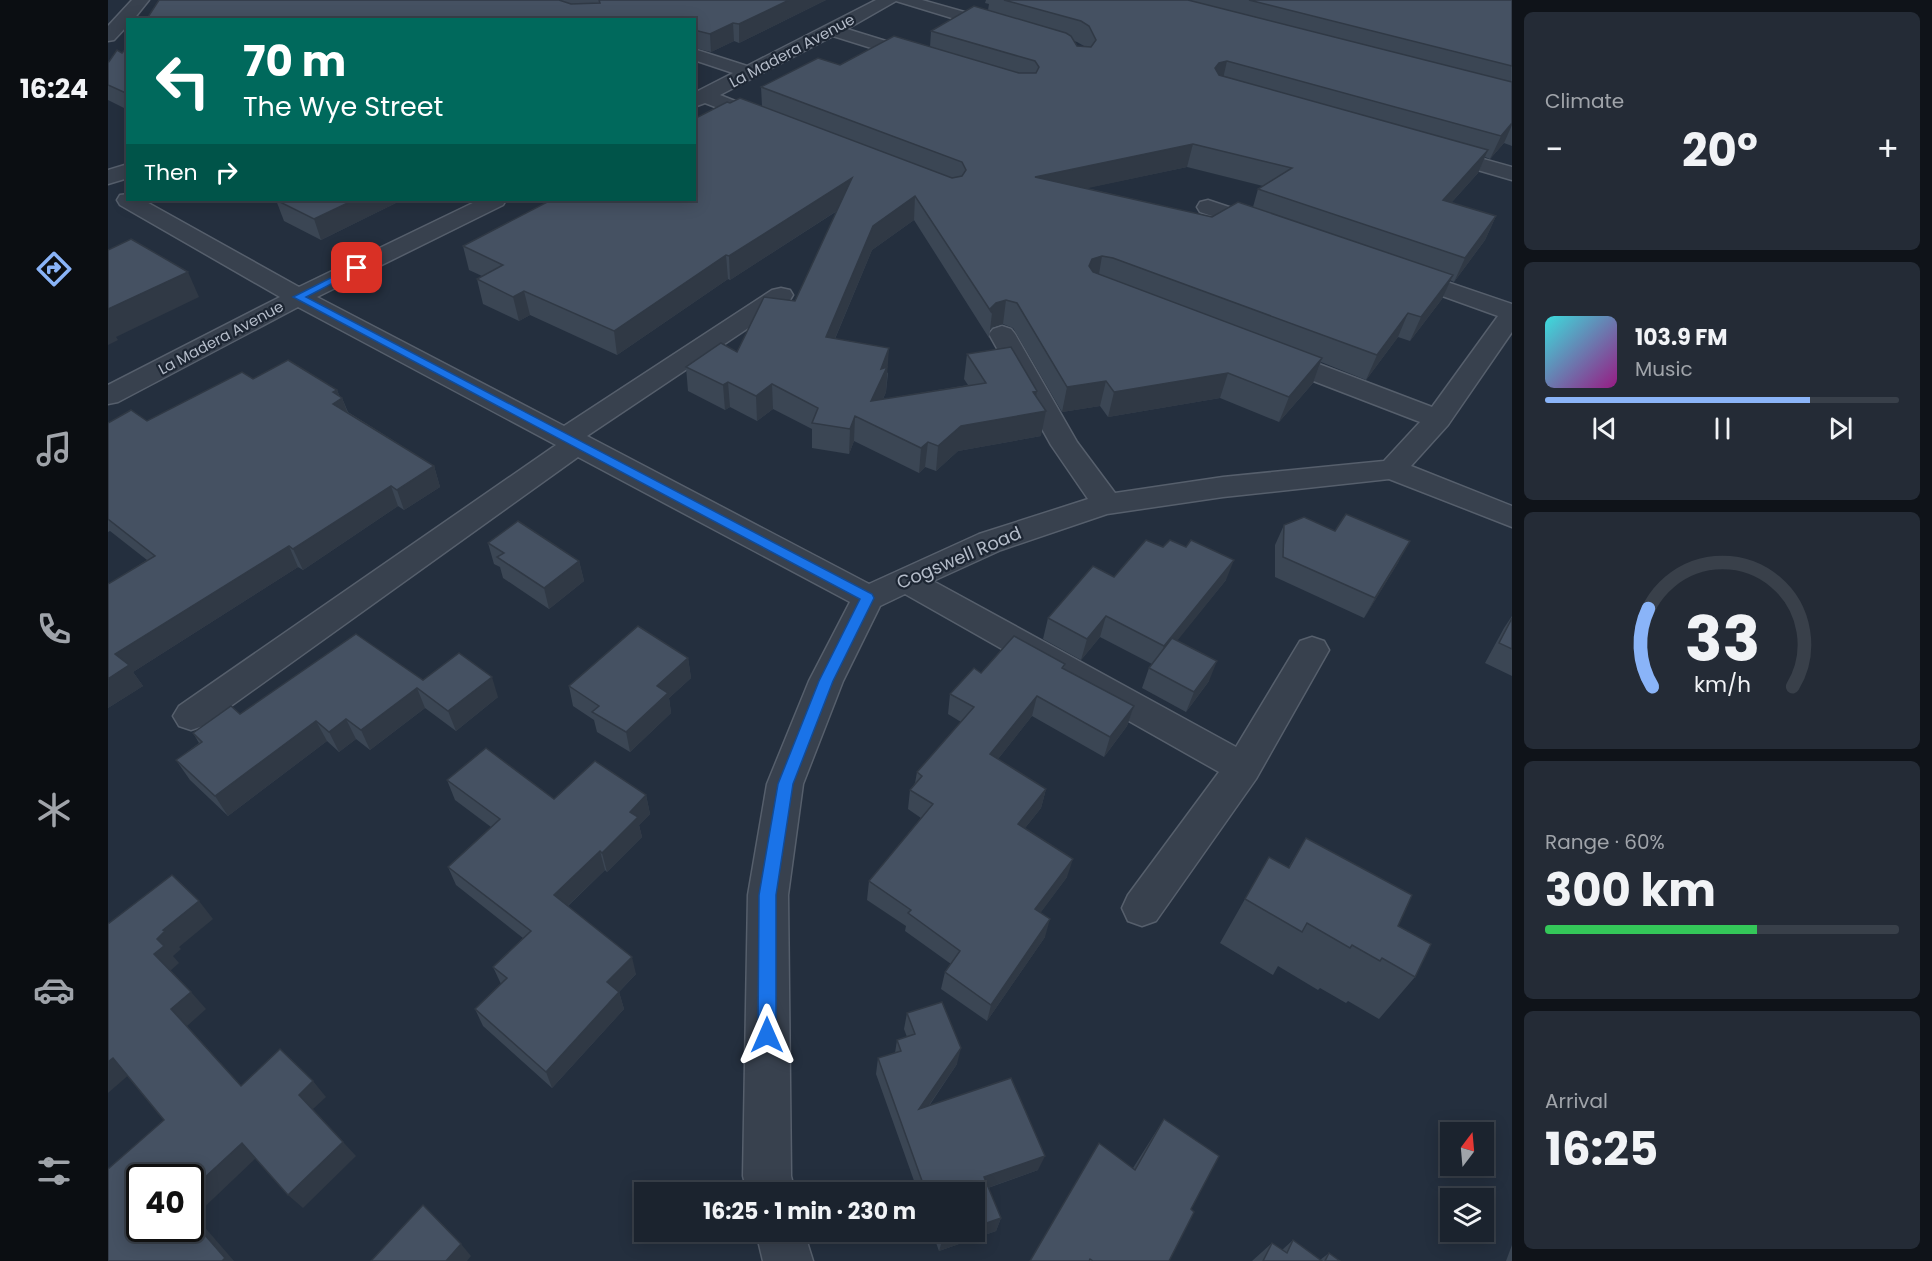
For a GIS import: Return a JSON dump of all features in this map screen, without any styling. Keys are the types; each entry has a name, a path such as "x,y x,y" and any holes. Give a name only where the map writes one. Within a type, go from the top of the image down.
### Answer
{"street":[{"path":"108,36 141,0"},
{"name":"La Madera Avenue","path":"699,98 889,0"},
{"path":"904,0 1015,32"},
{"path":"832,30 934,61"},
{"path":"696,55 750,73"},
{"path":"699,98 779,125"},
{"path":"1423,148 1512,174"},
{"path":"108,178 126,171"},
{"path":"108,188 126,196"},
{"path":"108,207 138,201 298,297 573,440 868,598 826,681 785,784 768,895 766,1176 768,1182"},
{"name":"La Madera Avenue","path":"108,396 298,297 493,201"},
{"path":"1208,207 1287,234"},
{"path":"1388,269 1512,313 1437,419 1392,469 1512,517"},
{"path":"191,716 573,440 781,295"},
{"path":"1002,334 1065,445 1107,504"},
{"path":"1251,348 1437,419"},
{"name":"Cogswell Road","path":"868,598 990,542 1107,504 1392,469"},
{"path":"905,580 1244,768"},
{"path":"1142,908 1244,768 1312,650"},
{"path":"783,1242 788,1261"}],"building":[{"path":"159,0 559,0 571,4 600,3 599,0 789,0 739,24 733,23 710,34 696,30 696,18 147,18"},
{"path":"1004,0 1188,0 1512,82 1512,123 1501,136 1227,61 1219,63 1215,68 1219,75 1488,150 1443,200 1496,216 1465,258 1258,189 1292,168 1193,144 1035,177 1212,217 1238,202 1453,275 1421,317 1408,313 1377,355 1113,258 1102,256 1092,259 1089,266 1093,272 1322,358 1289,397 1228,373 1114,392 1106,381 1067,387 1017,303 1006,300 996,303 990,309 992,313 915,196 873,226 826,337 889,348 881,369 887,367 871,401 986,383 967,354 1011,347 1037,391 1033,392 1046,411 961,426 938,446 928,442 921,448 855,416 850,429 812,423 818,408 772,384 756,396 728,382 723,385 686,367 721,343 737,352 764,297 795,301 852,178 729,256 726,255 614,331 524,291 513,297 477,279 503,265 463,246 549,201 696,201 696,118 740,98 952,178 962,176 966,170 962,162 761,87 818,58 840,65 894,36 1019,73 1036,73 1039,67 1035,61 931,31 974,6 1066,33 1071,36 1077,46 1091,47 1096,40 1089,26 1081,21"},
{"path":"1249,0 1512,0 1512,66"},
{"path":"126,48 126,93 108,85 108,63 117,50 122,53"},
{"path":"278,201 352,201 314,219"},
{"path":"131,239 188,272 108,309 108,250"},
{"path":"288,360 337,390 333,392 342,398 333,404 434,466 397,490 391,486 293,549 289,546 115,654 129,665 108,679 108,584 155,556 108,519 108,423 131,410 147,421 242,372 253,379"},
{"path":"1346,514 1410,541 1375,598 1283,557 1284,525 1304,517 1335,531"},
{"path":"518,521 579,561 544,588 497,557 504,553 488,543"},
{"path":"1146,540 1163,547 1170,540 1186,547 1191,540 1234,560 1164,646 1106,616 1087,639 1048,618 1093,566 1114,577"},
{"path":"1512,618 1512,649 1499,643"},
{"path":"638,626 688,658 657,686 668,693 626,732 592,712 599,706 569,686"},
{"path":"356,634 423,680 459,653 492,677 448,711 417,688 361,730 346,719 329,732 316,721 215,796 176,760 202,742 193,733 231,706 240,714"},
{"path":"1014,636 1065,664 1062,668 1134,706 1110,737 1037,696 990,754 1046,789 1018,824 1073,859 1035,909 1050,919 991,1005 945,972 960,951 908,913 911,910 869,881 933,804 910,790 922,776 917,772 974,707 950,694 974,668 981,673"},
{"path":"1172,638 1217,661 1194,692 1149,668"},
{"path":"486,748 554,799 595,761 646,795 630,812 638,817 602,853 600,851 554,895 632,957 607,982 619,992 546,1072 475,1009 507,978 493,967 531,931 448,867 500,819 447,780"},
{"path":"1306,838 1412,895 1398,926 1431,944 1415,977 1382,958 1380,961 1352,945 1350,948 1307,923 1302,932 1245,899 1269,857 1289,868"},
{"path":"172,875 199,901 163,930 165,931 157,939 164,946 154,954 191,992 171,1009 241,1086 280,1049 313,1081 299,1095 343,1142 288,1195 242,1143 204,1178 204,1164 126,1164 126,1242 204,1242 204,1234 225,1258 222,1261 108,1261 108,1169 164,1120 113,1058 108,1062 108,924"},
{"path":"942,1002 961,1048 919,1109 1011,1078 1045,1156 984,1177 1001,1218 985,1224 985,1182 922,1182 878,1058 901,1051 897,1040 915,1034 907,1013"},
{"path":"1164,1119 1219,1156 1191,1209 1194,1212 1169,1261 1093,1261 1090,1259 1089,1261 1030,1261 1099,1143 1135,1170"},
{"path":"423,1205 461,1244 446,1261 371,1261"},
{"path":"1293,1240 1322,1261 1263,1261 1272,1243 1287,1253"},
{"path":"1329,1253 1340,1261 1325,1261"}],"route":[{"path":"357,268 298,297 579,443 868,598 826,681 785,784 768,895 767,1035"}]}
